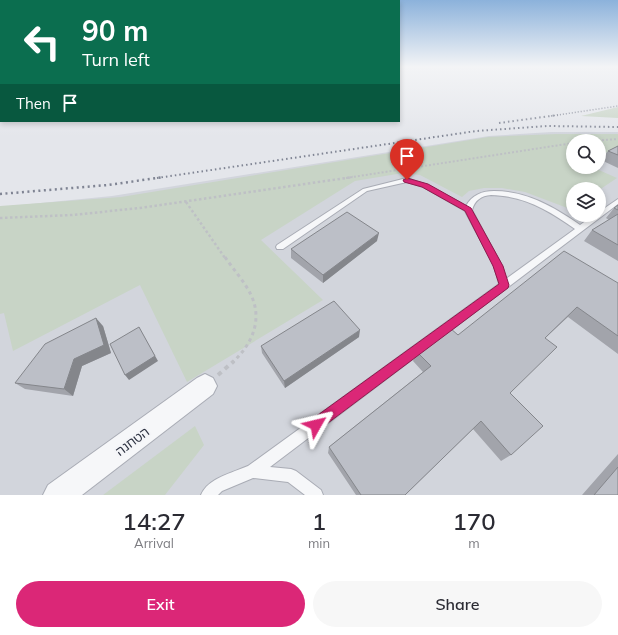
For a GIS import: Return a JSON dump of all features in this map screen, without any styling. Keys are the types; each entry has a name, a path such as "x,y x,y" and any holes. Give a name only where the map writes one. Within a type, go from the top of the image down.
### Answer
{"street":[{"name":"הטחנה","path":"58,495 205,386"}],"lane":[{"path":"280,247 364,190 407,180 425,186 468,210 498,266 504,285"},
{"path":"468,210 470,202 476,197 486,194 505,193 529,198 542,204 580,229"},
{"path":"208,495 217,486 253,471 618,201"},
{"path":"253,471 291,476 316,495"}],"path":[{"path":"606,140 618,139"},
{"path":"0,218 72,215 186,202 566,144"},
{"path":"186,202 252,295 256,307 258,322 252,337 241,356 205,386"}],"shaded area":[{"path":"551,132 618,132 618,495 0,495 0,207 112,196 489,136"}],"green space":[{"path":"618,107 618,118 581,116"},
{"path":"566,134 566,174 606,173 617,178 606,185 606,182 566,182 566,207 525,192 502,188 484,188 469,191 462,197 420,175 403,173 355,181 261,240 323,300 187,382 140,285 13,351 4,313 0,314 0,206 121,197 488,137"},
{"path":"606,134 618,134 618,151 613,149 606,153"},
{"path":"195,426 204,445 165,495 103,495"}],"building":[{"path":"618,146 618,155 608,151"},
{"path":"347,212 379,233 323,275 291,249"},
{"path":"618,214 618,245 592,230"},
{"path":"564,251 618,283 618,336 577,307 545,338 557,347 510,393 543,426 511,455 481,421 405,495 361,495 329,447 431,366 417,352 450,328 458,335"},
{"path":"334,301 360,330 284,381 261,346"},
{"path":"96,318 104,345 74,359 64,389 15,383 45,344"},
{"path":"139,327 155,356 125,375 110,344"},
{"path":"618,467 618,495 594,495"}],"railway":[{"path":"555,115 618,106"},
{"path":"499,123 555,115"},
{"path":"157,178 476,131 547,126 618,127"},
{"path":"157,178 164,177"},
{"path":"0,194 108,185 157,178"}],"route":[{"path":"316,425 504,285 498,266 468,210 425,186 407,180"}]}
